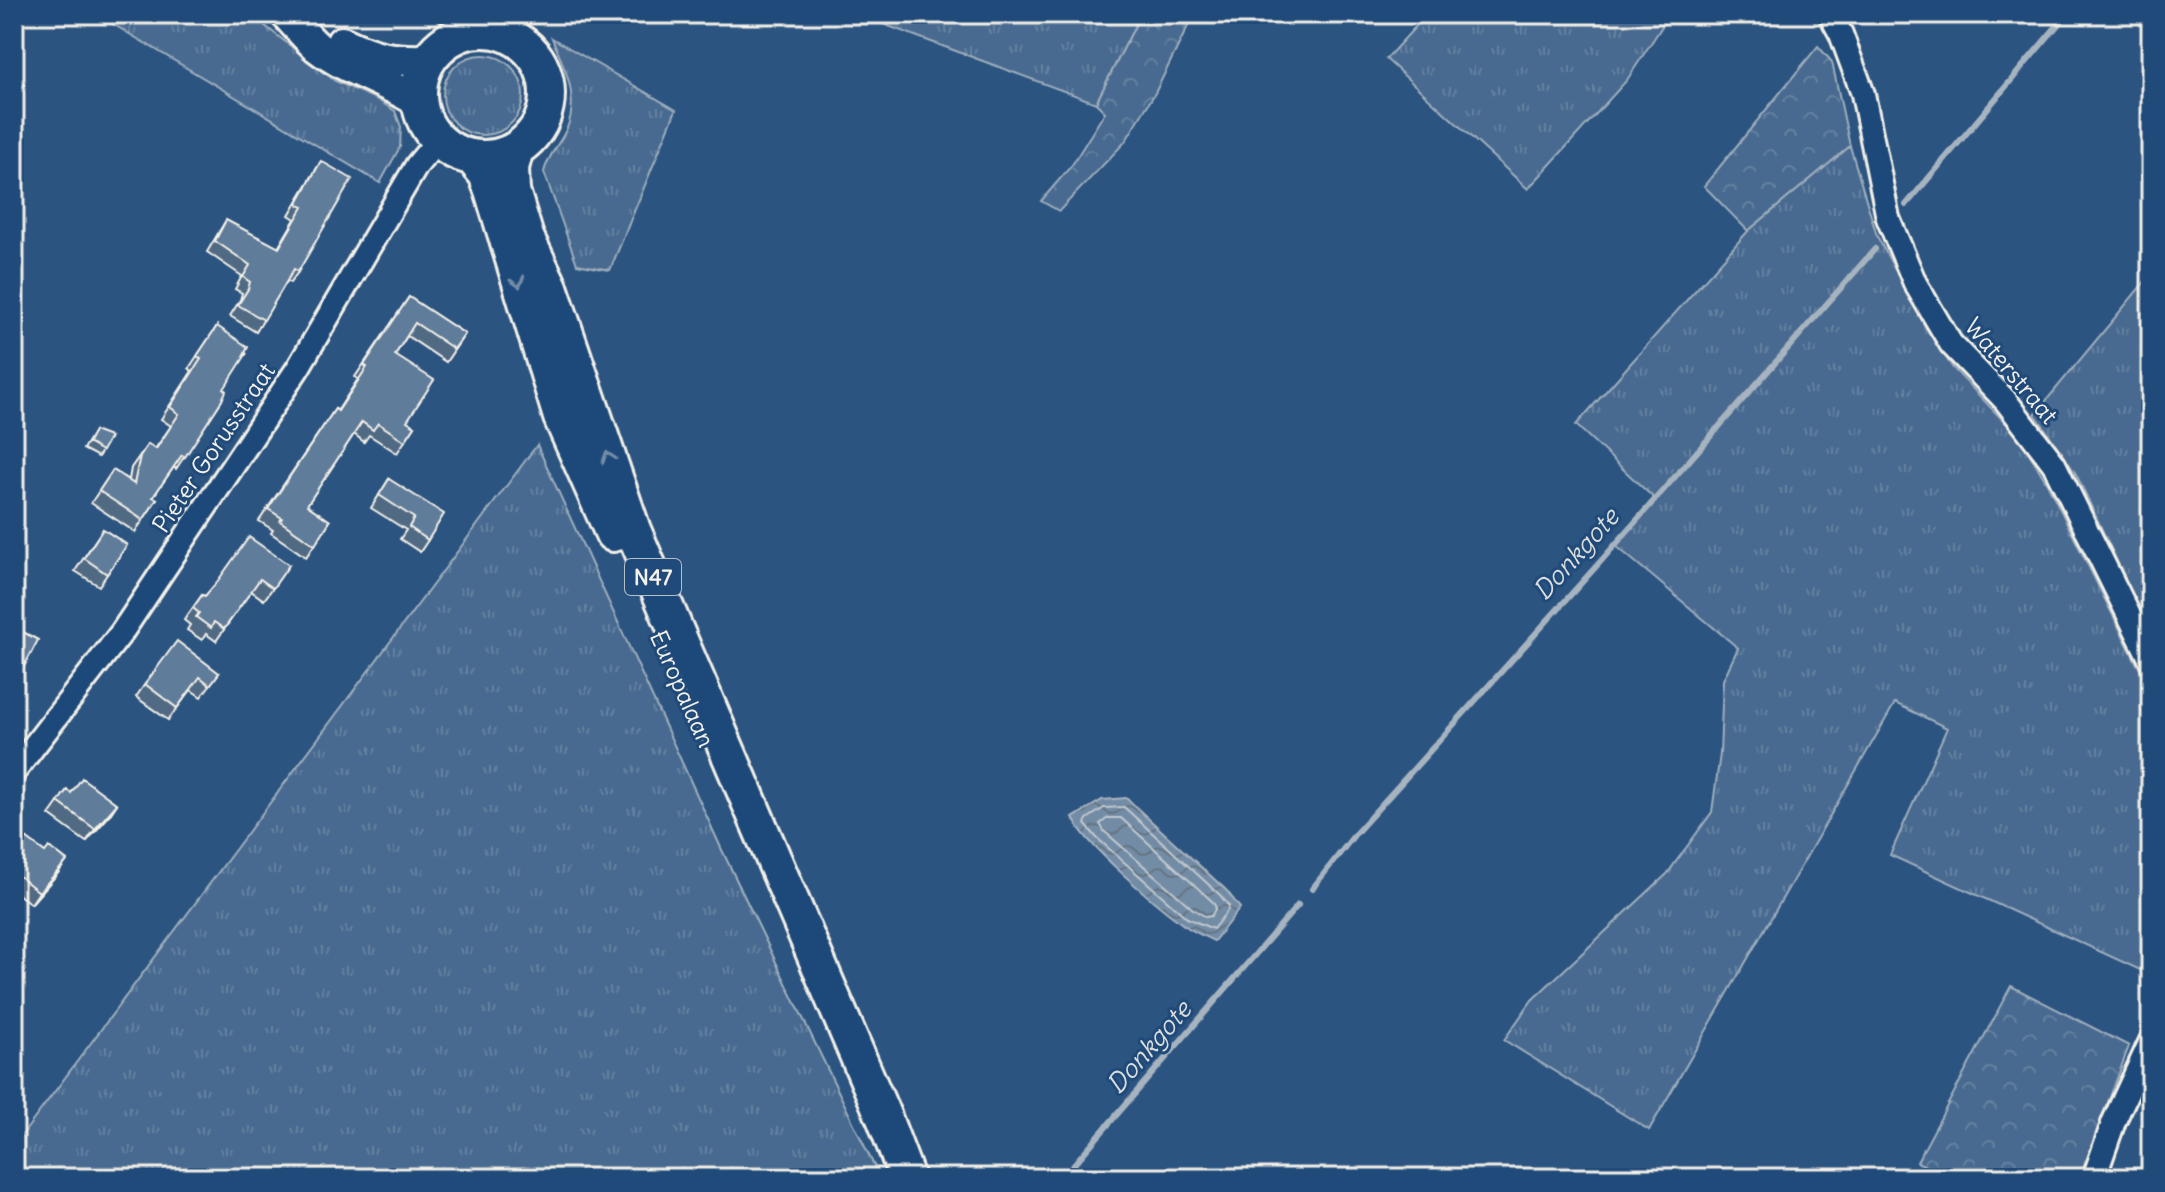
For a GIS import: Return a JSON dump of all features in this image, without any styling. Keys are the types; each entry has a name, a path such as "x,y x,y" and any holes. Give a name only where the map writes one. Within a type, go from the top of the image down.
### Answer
{"main road":[{"path":"286,14 317,46 419,102"},
{"path":"293,14 373,56 401,61 442,38 491,22 533,54 543,73 547,94 543,116 532,135 516,149 502,155 472,157 454,151 438,140 426,123 419,102 420,80 442,38"},
{"name":"Europalaan","path":"516,149 511,168 512,191 526,237 550,287 633,530 885,1120 904,1172"},
{"name":"Europalaan","path":"472,157 486,174 492,190 561,417 877,1125 904,1172"}],"street":[{"name":"Waterstraat","path":"1830,14 1841,34 1863,94 1888,218 1915,283 1951,344 2005,400 2054,464 2151,660"},
{"name":"Pieter Gorusstraat","path":"14,772 122,632 298,368 420,161 438,140"},
{"path":"2094,1178 2114,1121 2151,1041"}],"green space":[{"path":"96,14 250,14 335,81 395,111 401,127 400,147 380,183"},
{"path":"856,14 1141,14 1096,103"},
{"path":"1141,14 1173,14 1189,24 1155,93 1125,142 1059,211 1041,201 1072,165 1105,112 1096,103"},
{"path":"1427,14 1670,14 1627,80 1528,189 1386,59"},
{"path":"552,38 676,110 610,270 577,264 544,172 567,128 572,105 569,82"},
{"path":"1818,46 1832,62 1850,146 1748,231 1704,186"},
{"path":"483,55 498,58 511,67 520,80 523,95 520,110 511,123 498,132 483,135 468,132 455,123 446,110 443,95 446,80 455,67 468,58"},
{"path":"1850,146 1877,236 1926,328 1953,368 2020,438 2047,483 2151,692 2151,975 1890,855 1947,728 1895,703 1649,1130 1504,1040 1532,1000 1667,874 1712,812 1720,754 1723,680 1738,648 1616,546 1656,500 1576,425 1748,231"},
{"path":"2151,274 2151,634 2076,474 2035,414"},
{"path":"537,445 722,850 880,1178 14,1178 14,1146"},
{"path":"2011,986 2129,1046 2080,1178 1950,1178 1917,1162"}],"water":[{"path":"1126,798 1226,890 1240,908 1214,941 1185,926 1138,888 1092,843 1073,818 1102,800"}],"building":[{"path":"321,161 352,179 298,272 294,269 264,320 238,305 248,289 250,282 243,277 250,265 215,241 226,220 279,248 303,207 297,204"},
{"path":"409,297 465,334 454,349 415,323 395,355 434,380 407,421 415,426 405,441 378,423 373,430 362,422 307,505 330,521 315,545 268,509 335,409 338,411"},
{"path":"217,326 248,347 244,355 247,353 224,389 222,400 185,457 182,455 153,497 157,499 143,520 99,491 113,470 134,484 140,456 148,444 156,449 179,414 170,407 201,359 197,356"},
{"path":"94,431 110,437 102,451 88,443"},
{"path":"389,479 444,514 428,540 409,527 414,518 379,495"},
{"path":"103,529 127,545 107,574 84,558"},
{"path":"249,537 289,565 273,588 260,579 224,629 214,622 211,628 196,617 199,613 193,608 217,582"},
{"path":"14,627 38,640 26,663 14,660"},
{"path":"177,641 219,673 210,685 200,677 177,708 145,684"},
{"path":"82,778 117,804 95,829 58,802 67,790 71,793"},
{"path":"26,838 45,852 49,847 67,861 39,892 14,872 14,853"}],"waterway":[{"name":"Donkgote","path":"1906,205 2067,14"},
{"name":"Donkgote","path":"1312,889 1355,834 1601,561 1875,249"},
{"name":"Donkgote","path":"1062,1178 1298,905"}]}
